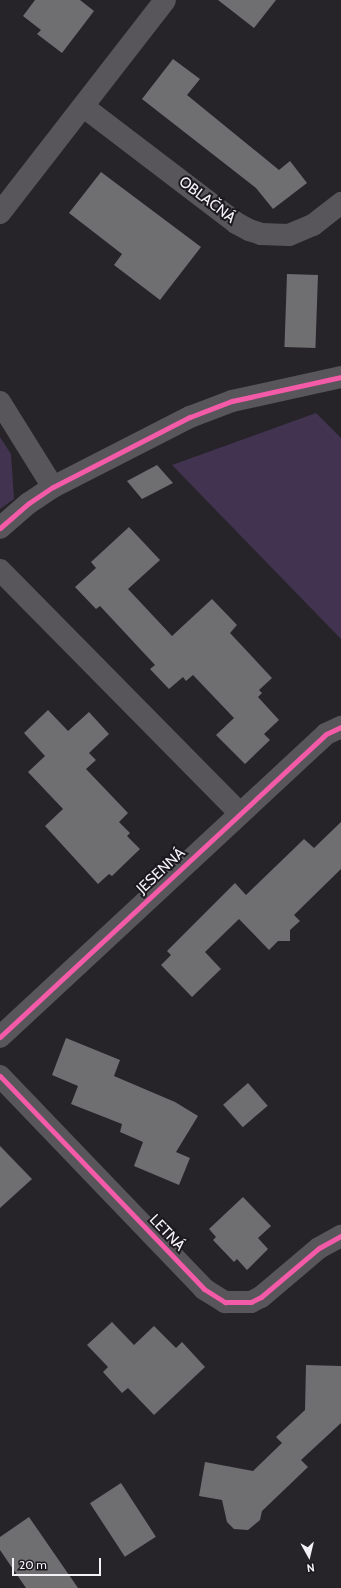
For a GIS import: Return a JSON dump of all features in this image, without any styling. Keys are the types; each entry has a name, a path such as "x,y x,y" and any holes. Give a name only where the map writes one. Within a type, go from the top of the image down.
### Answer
{"street":[{"path":"0,213 166,0"},
{"name":"OBLAČNÁ","path":"84,107 236,223 249,230 261,234 288,235 313,225 341,204"},
{"path":"0,528 29,503 53,488 190,417 232,400 341,377"},
{"path":"0,402 53,488"},
{"path":"0,570 240,813"},
{"name":"JESENNÁ","path":"0,1038 326,734 341,727"},
{"name":"LETNÁ","path":"0,1076 204,1289 226,1302 239,1303 261,1297 319,1248 341,1236"}],"shaded area":[{"path":"316,413 341,438 341,639 172,465"},
{"path":"0,437 11,454 14,499 0,509"}],"building":[{"path":"35,0 80,0 94,11 62,53 37,34 41,30 23,16"},
{"path":"218,0 276,0 254,28"},
{"path":"173,59 200,79 187,95 279,170 290,161 307,183 273,209 256,188 142,99"},
{"path":"101,172 201,247 160,300 114,265 122,254 69,213"},
{"path":"287,274 318,275 315,348 284,347"},
{"path":"157,465 173,483 142,499 127,481"},
{"path":"129,527 160,560 128,589 172,636 212,599 237,625 230,633 272,678 259,690 262,693 258,697 279,720 264,734 270,740 245,764 216,735 234,718 193,675 186,681 183,677 169,689 150,669 155,665 100,606 96,609 75,587 96,568 91,562"},
{"path":"48,710 68,731 89,712 109,734 89,753 96,760 86,769 128,813 119,822 130,833 127,836 140,849 112,876 109,874 98,884 45,826 63,809 28,772 45,756 24,733"},
{"path":"341,822 341,869 294,915 300,921 290,930 290,941 278,941 269,950 239,919 205,952 221,969 192,997 161,965 171,955 167,951 235,883 246,895 304,839 314,848"},
{"path":"66,1038 120,1060 114,1076 175,1102 198,1116 176,1152 190,1158 179,1185 134,1166 143,1142 120,1132 122,1124 71,1104 78,1086 52,1075"},
{"path":"248,1083 268,1106 243,1127 223,1105"},
{"path":"0,1146 32,1179 0,1208"},
{"path":"243,1197 271,1226 258,1238 268,1249 247,1270 237,1259 234,1262 213,1240 216,1237 209,1229"},
{"path":"112,1322 134,1345 154,1326 176,1348 182,1342 205,1367 154,1415 128,1388 122,1393 103,1372 108,1367 87,1345"},
{"path":"306,1365 341,1366 341,1423 301,1460 308,1467 262,1511 260,1520 248,1530 234,1529 227,1522 222,1500 199,1496 205,1462 253,1471 282,1443 276,1437 305,1410"},
{"path":"121,1483 156,1537 125,1557 90,1503"},
{"path":"29,1517 78,1588 26,1588 0,1550 0,1537"}],"cycle path":[{"path":"0,528 29,503 53,487 190,417 232,401 341,377"},
{"path":"0,1037 326,734 341,727"},
{"path":"0,1076 204,1289 225,1302 251,1302 261,1297 319,1248 341,1236"}]}
